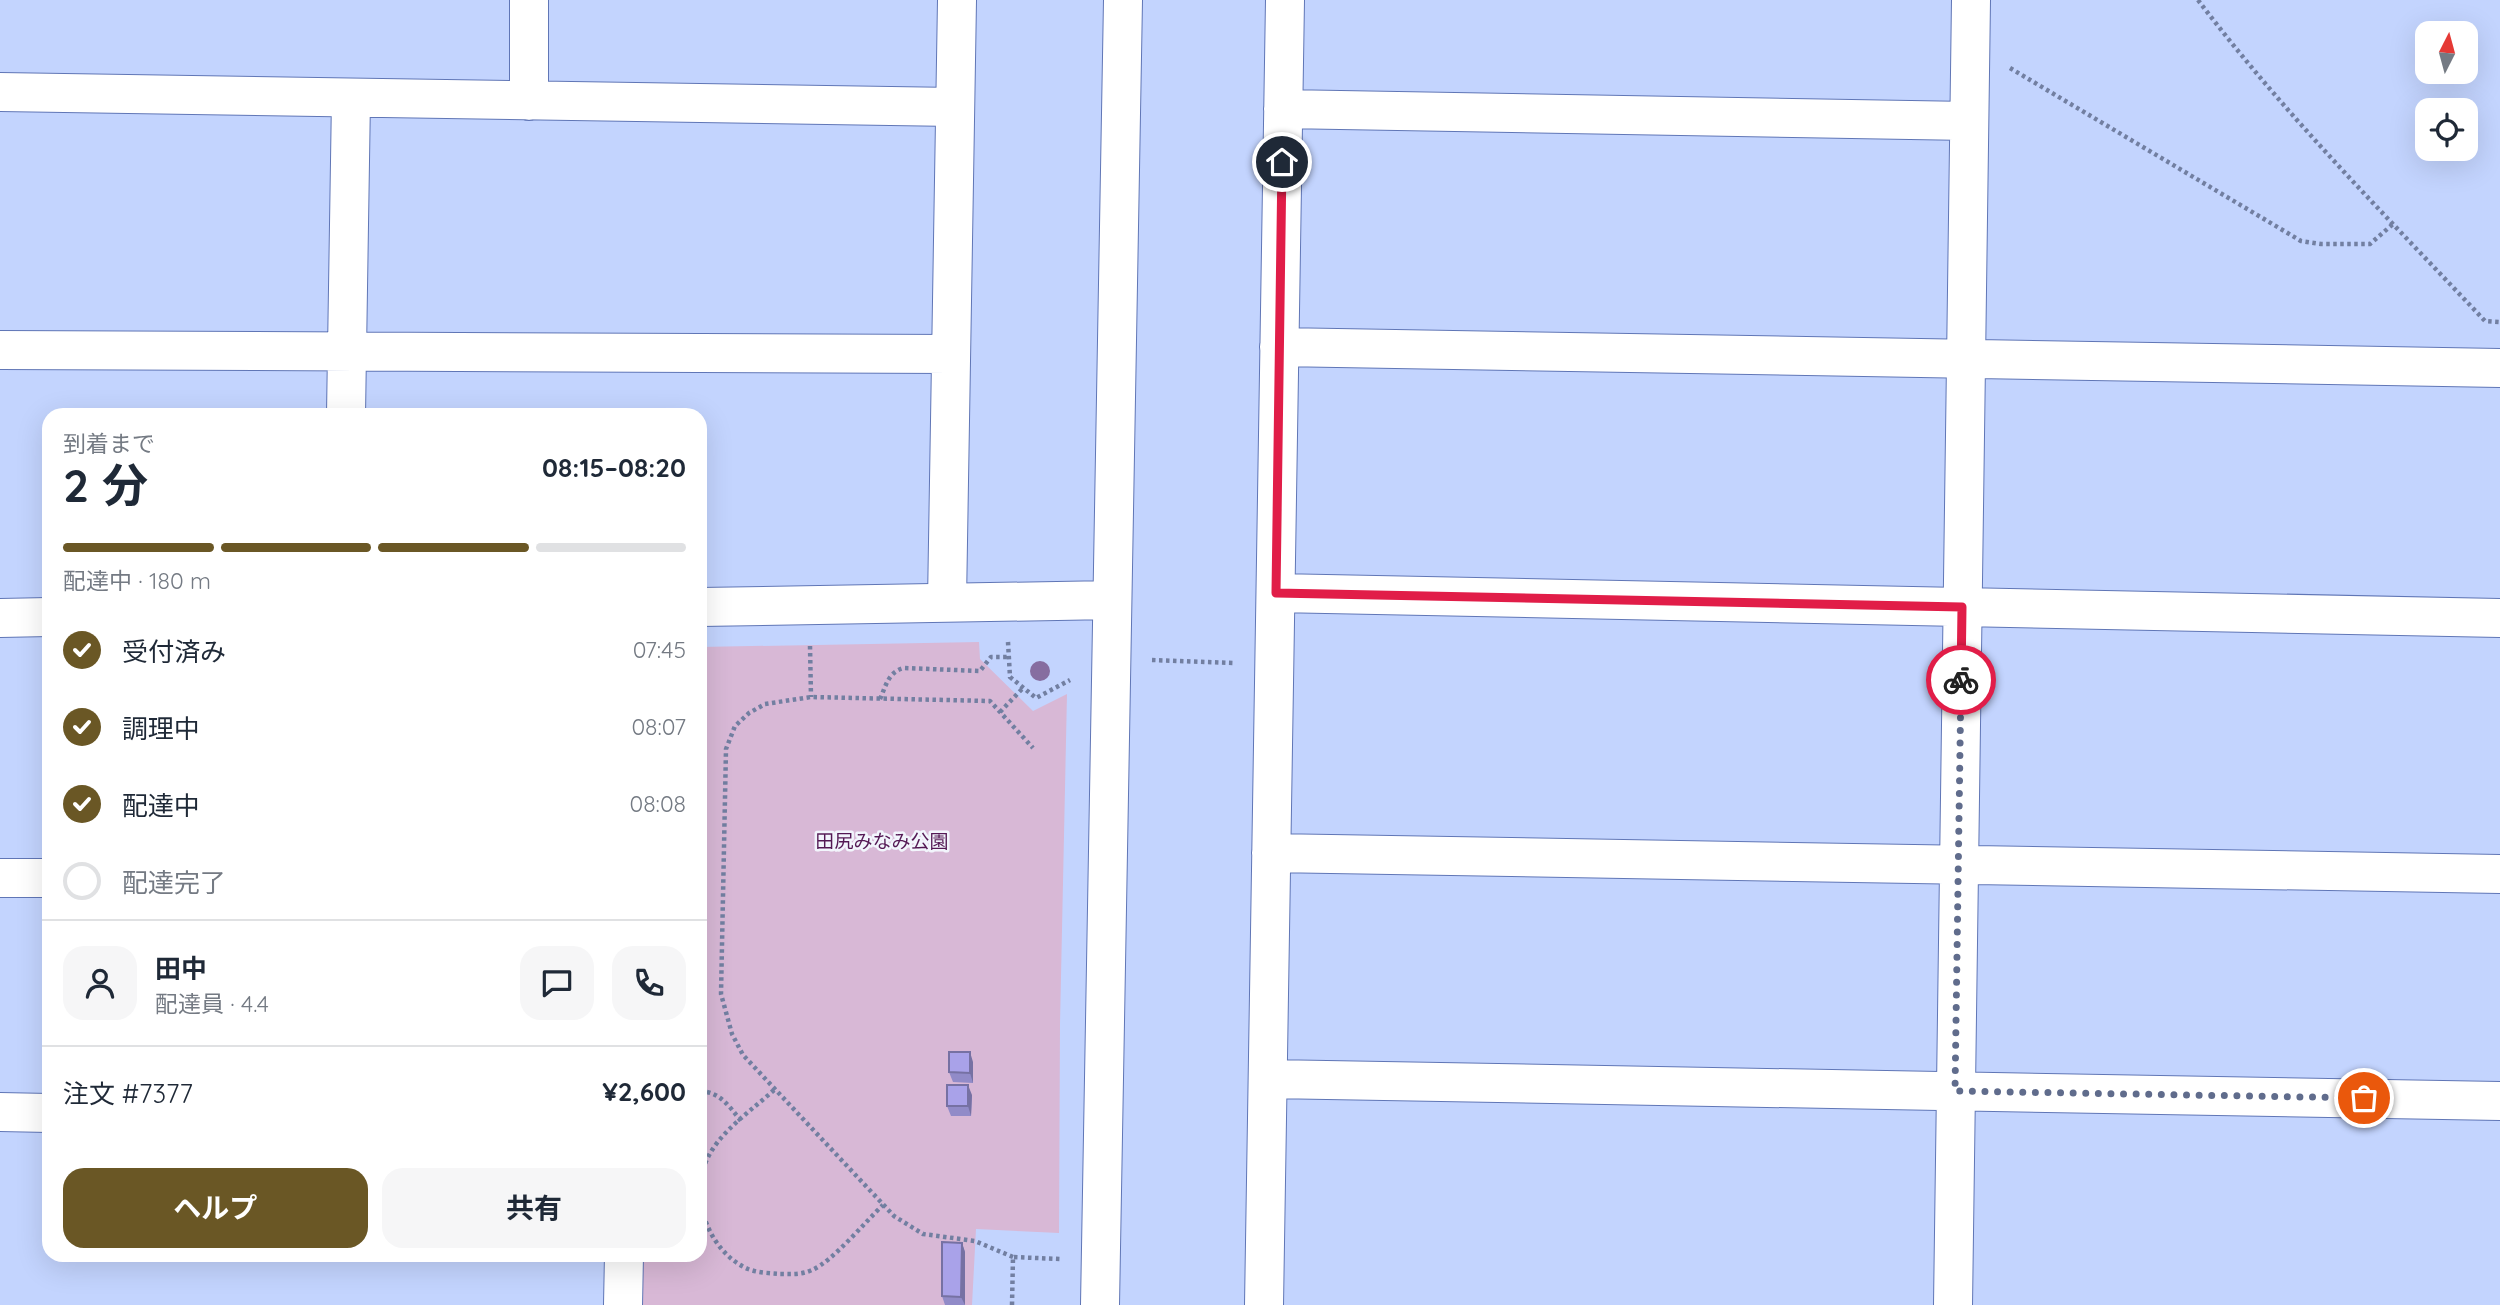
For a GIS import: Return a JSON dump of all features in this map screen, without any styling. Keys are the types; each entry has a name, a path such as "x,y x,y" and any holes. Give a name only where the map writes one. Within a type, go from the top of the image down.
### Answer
{"street":[{"path":"528,101 529,0"},
{"path":"947,602 957,0"},
{"path":"1100,1305 1123,0"},
{"path":"1264,1305 1284,0"},
{"path":"1952,1305 1971,0"},
{"path":"0,92 955,107"},
{"path":"346,408 351,98"},
{"path":"1283,109 1969,121"},
{"path":"1279,347 2500,368"},
{"path":"0,350 951,354"},
{"path":"1276,593 2500,618"},
{"path":"707,607 1112,600"},
{"path":"0,618 42,617"},
{"path":"1271,853 2500,874"},
{"path":"0,878 42,878"},
{"path":"1269,1079 2500,1101"},
{"path":"0,1112 42,1113"},
{"path":"623,1305 624,1262"}],"path":[{"path":"2198,0 2242,58 2393,224 2485,321 2500,322"},
{"path":"1970,44 2301,241 2321,244 2370,244 2393,224"},
{"path":"1007,634 1010,677 1036,698 1075,678"},
{"path":"810,638 811,697"},
{"path":"880,699 890,676 897,670 980,671 991,657 1009,657"},
{"path":"1151,660 1274,665"},
{"path":"1000,712 1023,688"},
{"path":"1033,748 990,701 811,697 765,704 749,713 735,726 726,749 721,994 732,1034 743,1055 894,1216 923,1234 975,1241 1013,1257 1068,1260"},
{"path":"707,1162 711,1151 774,1090"},
{"path":"707,1092 715,1094 724,1101 741,1121"},
{"path":"707,1224 728,1256 749,1269 800,1274 821,1265 883,1205"},
{"path":"1012,1305 1013,1257"}],"green space":[{"name":"田尻みなみ公園","path":"979,642 980,659 1033,711 1067,694 1060,1024 1059,1233 976,1229 972,1305 639,1305 640,1262 707,1262 707,647"}],"building":[{"path":"949,1052 970,1052 970,1073 949,1072"},
{"path":"947,1085 968,1085 968,1106 947,1106"},
{"path":"942,1242 962,1243 961,1297 942,1296"}],"way so far":[{"path":"1961,680 1955,1091 2364,1098"}],"route":[{"path":"1282,162 1276,593 1962,607 1961,680"}]}
